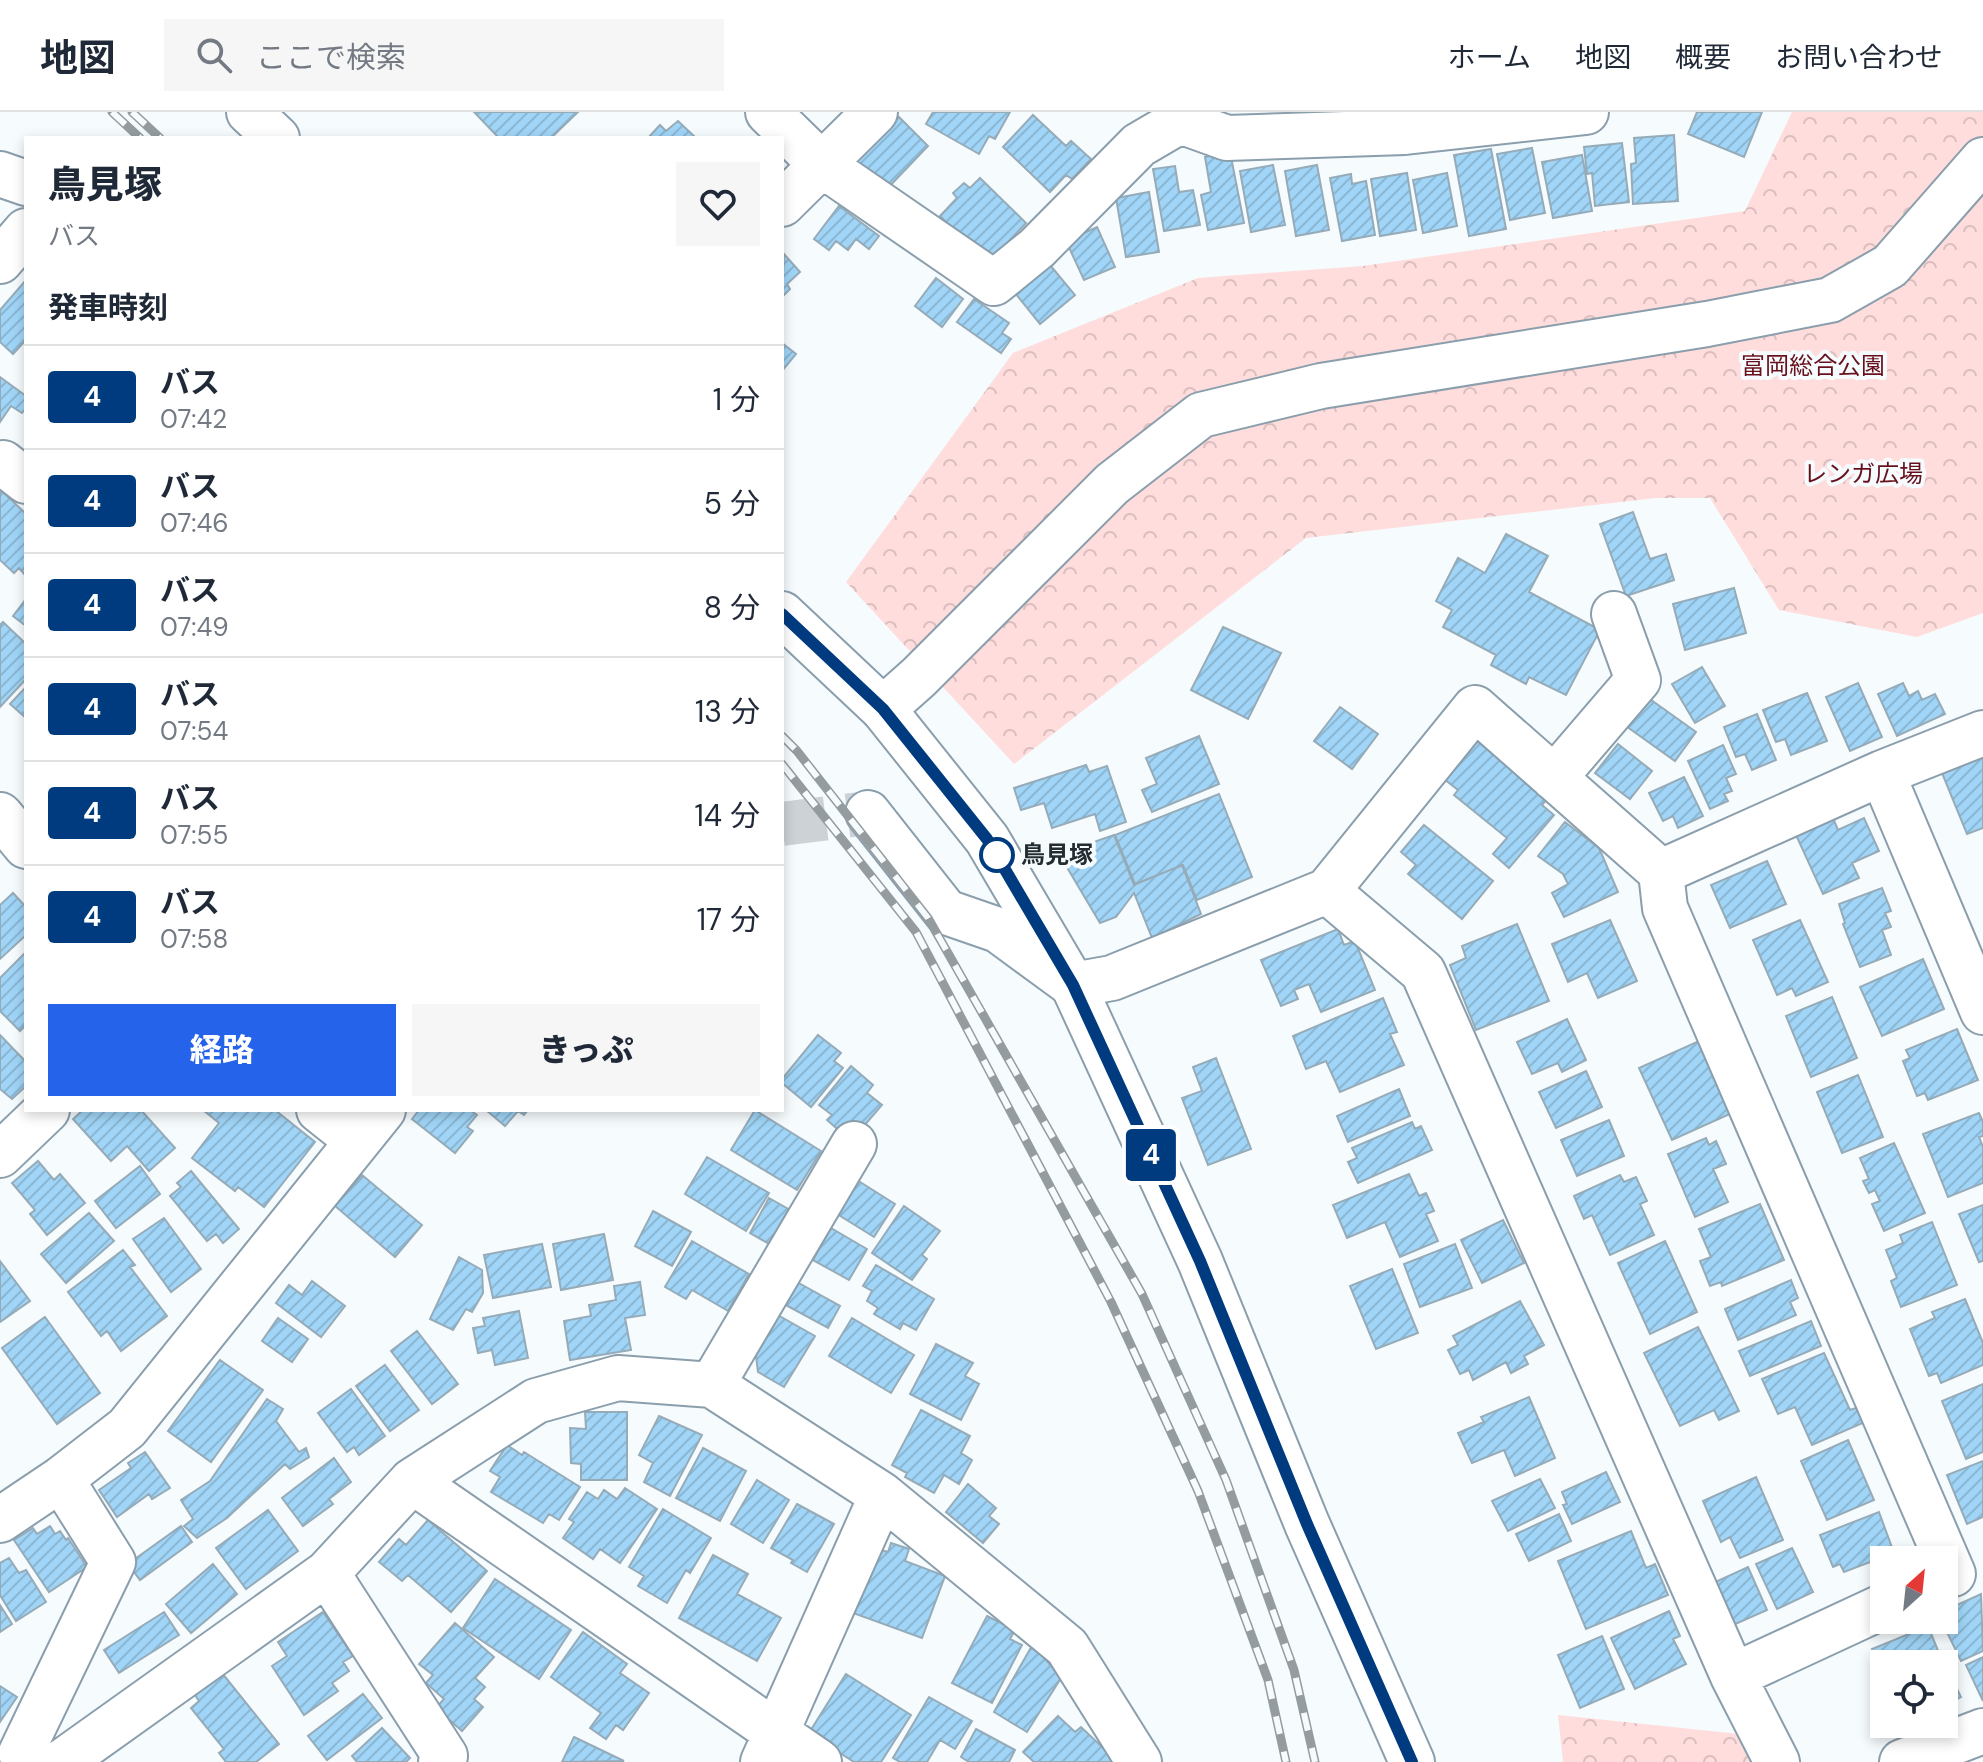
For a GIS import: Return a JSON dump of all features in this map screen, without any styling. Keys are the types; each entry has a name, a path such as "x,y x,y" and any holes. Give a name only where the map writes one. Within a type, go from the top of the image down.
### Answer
{"main road":[{"path":"249,112 275,136"},
{"path":"768,112 821,164 994,283 1037,248 1139,145 1181,116 1227,138 1408,122 1586,112"},
{"path":"784,202 875,112"},
{"path":"883,709 919,677 1112,484 1201,415 1321,386 1707,324 1830,300 1890,266 1983,160"},
{"path":"0,174 24,182"},
{"path":"0,261 24,233"},
{"path":"0,465 3,463 24,479"},
{"path":"1554,778 1638,680 1614,614"},
{"path":"784,616 883,709 987,839 1073,985 1200,1261 1307,1524 1412,1762"},
{"path":"868,813 946,912 998,930 1073,985 1112,978 1327,891 1475,708 1661,872 1665,908 1960,1571"},
{"path":"1661,872 1882,773 1983,733"},
{"path":"1882,773 1983,1012"},
{"path":"0,815 24,844"},
{"path":"1327,891 1423,972 1733,1676 1777,1762"},
{"path":"0,1155 45,1112"},
{"path":"0,1520 61,1479 127,1428 370,1125 326,1112"},
{"path":"712,1385 854,1144"},
{"path":"62,1762 327,1573 412,1481 536,1401 618,1378 712,1385 882,1495 1067,1647 1139,1762"},
{"path":"30,1762 21,1753 113,1562 61,1479"},
{"path":"412,1481 769,1747 819,1762"},
{"path":"769,1747 882,1495"},
{"path":"327,1573 446,1760"},
{"path":"1733,1676 1870,1612"},
{"path":"1925,1758 1983,1731"}],"green space":[{"name":"富岡総合公園","path":"1792,112 1983,112 1983,613 1917,637 1779,610 1710,498 1656,498 1306,538 1014,764 846,582 1013,353 1198,278 1363,266 1745,211"},
{"path":"1558,1715 1739,1734 1754,1762 1563,1762"}],"building":[{"path":"474,112 578,112 553,136 497,136"},
{"path":"933,112 1010,112 995,139 989,136 979,154 926,124"},
{"path":"1697,112 1762,112 1744,157 1688,134"},
{"path":"1033,115 1066,146 1071,141 1091,159 1072,179 1066,175 1050,192 1003,147"},
{"path":"899,117 928,146 884,192 854,163"},
{"path":"678,121 694,136 650,136 660,125 666,131"},
{"path":"1674,135 1678,201 1633,204 1631,164 1636,163 1634,138"},
{"path":"1622,143 1629,202 1595,206 1592,173 1587,174 1584,147"},
{"path":"1532,148 1545,213 1510,220 1497,154"},
{"path":"1491,149 1506,229 1469,236 1454,155"},
{"path":"1230,152 1244,223 1208,230 1201,195 1211,192 1205,157"},
{"path":"1582,155 1592,211 1553,218 1542,162"},
{"path":"1273,165 1285,225 1251,232 1240,171"},
{"path":"1317,165 1329,230 1296,236 1285,171"},
{"path":"1175,166 1179,192 1193,190 1200,225 1164,231 1153,169"},
{"path":"1407,173 1416,230 1380,236 1371,179"},
{"path":"1447,173 1457,226 1423,233 1413,180"},
{"path":"1351,174 1352,184 1366,181 1375,235 1342,241 1330,178"},
{"path":"980,178 1026,223 993,258 987,252 981,257 940,216 957,198 953,193 964,183 970,188"},
{"path":"1149,192 1159,252 1126,257 1116,198"},
{"path":"839,206 879,236 869,249 856,239 848,250 836,241 829,250 814,239"},
{"path":"1097,227 1115,267 1084,280 1066,241"},
{"path":"784,254 800,272 787,284 790,289 784,295"},
{"path":"1050,265 1075,295 1040,324 1015,293"},
{"path":"936,278 963,299 942,327 915,306"},
{"path":"24,282 24,342 13,354 0,342 0,310"},
{"path":"974,299 1009,323 1002,333 1011,339 1001,353 957,322"},
{"path":"784,345 796,354 784,369"},
{"path":"0,377 24,395 24,410 22,413 11,406 0,422"},
{"path":"0,489 24,512 24,574 19,568 14,573 0,560"},
{"path":"1633,512 1650,559 1666,554 1674,580 1626,596 1600,524"},
{"path":"1506,534 1548,556 1529,592 1600,630 1566,695 1529,677 1526,684 1491,665 1496,655 1443,627 1452,610 1436,601 1458,558 1485,573"},
{"path":"1734,588 1746,633 1685,650 1673,604"},
{"path":"24,602 24,624 13,616"},
{"path":"3,622 24,642 24,681 0,707 0,625"},
{"path":"1223,627 1281,653 1248,719 1191,690"},
{"path":"1702,667 1725,706 1695,723 1672,684"},
{"path":"1858,683 1882,737 1850,751 1826,697"},
{"path":"1903,683 1909,696 1918,691 1922,700 1935,694 1945,714 1897,736 1878,694"},
{"path":"24,689 24,716 10,704"},
{"path":"1807,693 1827,741 1791,755 1785,739 1776,742 1763,710"},
{"path":"1647,697 1696,732 1675,761 1626,726"},
{"path":"1340,707 1378,734 1352,769 1314,741"},
{"path":"1757,714 1776,760 1752,770 1745,754 1736,757 1724,727"},
{"path":"1199,736 1219,784 1152,812 1142,790 1157,784 1146,758"},
{"path":"1477,741 1547,799 1542,805 1554,815 1509,868 1493,854 1507,838 1454,795 1458,790 1439,775 1456,754 1463,759"},
{"path":"1618,744 1652,771 1630,799 1595,773"},
{"path":"1723,745 1736,774 1726,778 1732,791 1724,794 1728,801 1710,809 1688,761"},
{"path":"1983,756 1983,828 1967,834 1942,773"},
{"path":"1086,765 1089,772 1107,766 1126,822 1100,831 1095,814 1052,828 1044,803 1021,810 1014,788"},
{"path":"1684,777 1703,816 1678,828 1673,816 1663,821 1649,793"},
{"path":"1219,794 1252,877 1197,900 1183,865 1135,884 1115,835"},
{"path":"1833,818 1838,830 1864,818 1879,851 1852,863 1859,878 1823,894 1796,835"},
{"path":"1565,822 1599,848 1618,892 1564,917 1552,893 1568,884 1563,874 1538,856"},
{"path":"1424,825 1493,881 1462,919 1408,874 1416,865 1401,852"},
{"path":"1114,835 1134,885 1182,865 1201,914 1152,938 1134,893 1116,917 1100,923 1059,854"},
{"path":"1767,861 1786,904 1730,928 1711,885"},
{"path":"1882,888 1891,911 1885,913 1891,927 1882,930 1891,955 1860,967 1843,924 1839,904"},
{"path":"13,893 24,905 24,937 0,959 0,905"},
{"path":"1610,920 1637,981 1598,998 1587,973 1568,982 1552,944"},
{"path":"1800,920 1828,982 1796,996 1792,988 1777,995 1753,940"},
{"path":"1517,924 1549,1001 1476,1030 1450,965 1466,958 1462,946"},
{"path":"1338,929 1344,945 1355,941 1375,990 1321,1012 1309,984 1294,990 1298,999 1281,1006 1261,960"},
{"path":"24,954 24,1027 20,1031 0,1011 0,978"},
{"path":"1923,959 1944,1009 1882,1036 1860,987"},
{"path":"1832,997 1857,1058 1811,1077 1786,1016"},
{"path":"1383,998 1397,1032 1390,1034 1404,1065 1340,1092 1326,1061 1306,1069 1293,1036"},
{"path":"1567,1019 1586,1060 1562,1072 1558,1063 1532,1074 1517,1042"},
{"path":"1957,1029 1978,1080 1928,1100 1925,1093 1917,1096 1903,1061 1910,1058 1906,1050"},
{"path":"0,1035 24,1060 24,1088 12,1099 0,1089"},
{"path":"818,1035 841,1053 834,1061 843,1068 811,1107 784,1085 784,1077"},
{"path":"1699,1041 1732,1113 1672,1140 1639,1068"},
{"path":"1216,1058 1251,1149 1208,1165 1182,1098 1202,1091 1193,1067"},
{"path":"851,1066 873,1085 867,1093 882,1105 851,1141 827,1120 832,1115 819,1105"},
{"path":"1586,1071 1602,1107 1556,1128 1539,1092"},
{"path":"1858,1075 1883,1137 1842,1153 1817,1092"},
{"path":"1399,1089 1410,1116 1348,1142 1337,1116"},
{"path":"81,1112 143,1112 175,1148 149,1171 127,1146 111,1161 73,1119"},
{"path":"205,1112 278,1112 315,1142 264,1207 238,1187 235,1191 192,1158 219,1123"},
{"path":"417,1112 473,1112 477,1115 467,1127 473,1131 455,1153 412,1119"},
{"path":"488,1112 517,1112 505,1126"},
{"path":"754,1112 758,1112 821,1151 797,1190 731,1150"},
{"path":"1979,1113 1983,1122 1983,1136 1979,1137 1983,1147 1983,1183 1948,1197 1923,1134"},
{"path":"1609,1120 1624,1156 1577,1176 1561,1140"},
{"path":"1412,1122 1415,1129 1421,1126 1432,1150 1358,1183 1348,1162 1357,1158 1352,1148"},
{"path":"1706,1138 1709,1145 1716,1141 1726,1164 1713,1169 1728,1202 1695,1217 1668,1154"},
{"path":"1894,1143 1925,1213 1884,1231 1872,1204 1880,1201 1875,1190 1869,1193 1863,1181 1869,1179 1860,1158"},
{"path":"707,1157 769,1193 746,1231 685,1194"},
{"path":"38,1161 54,1180 60,1174 85,1203 47,1235 30,1214 35,1210 12,1183"},
{"path":"140,1166 160,1194 116,1228 95,1201"},
{"path":"191,1171 239,1229 223,1243 216,1234 207,1241 170,1196 181,1187 177,1183"},
{"path":"1409,1174 1419,1196 1426,1193 1434,1211 1426,1214 1438,1241 1400,1257 1385,1222 1347,1238 1333,1205"},
{"path":"362,1175 422,1225 395,1257 335,1206"},
{"path":"1620,1175 1624,1182 1636,1177 1647,1201 1640,1204 1654,1235 1610,1255 1592,1215 1584,1219 1574,1196"},
{"path":"857,1180 895,1204 874,1237 837,1214"},
{"path":"769,1198 797,1214 778,1249 750,1233"},
{"path":"1760,1204 1784,1260 1722,1286 1721,1282 1710,1286 1700,1261 1711,1257 1699,1229"},
{"path":"1983,1205 1983,1261 1979,1262 1959,1214"},
{"path":"904,1206 940,1231 922,1255 927,1259 912,1280 872,1253"},
{"path":"653,1211 691,1232 672,1266 635,1246"},
{"path":"89,1213 114,1241 66,1283 41,1254"},
{"path":"164,1218 201,1269 171,1292 133,1239"},
{"path":"1503,1220 1524,1263 1482,1283 1461,1240"},
{"path":"1932,1222 1957,1285 1901,1307 1891,1281 1897,1278 1886,1250 1903,1243 1900,1235"},
{"path":"831,1228 867,1249 849,1280 813,1260"},
{"path":"604,1234 613,1280 561,1290 553,1244"},
{"path":"692,1241 749,1274 728,1311 692,1290 686,1299 665,1287"},
{"path":"1665,1241 1697,1312 1650,1334 1618,1263"},
{"path":"542,1244 551,1287 493,1298 484,1255"},
{"path":"1455,1244 1472,1288 1420,1307 1404,1264"},
{"path":"123,1250 135,1265 130,1267 167,1316 121,1351 107,1331 101,1336 68,1292"},
{"path":"459,1257 482,1270 483,1293 472,1312 466,1309 453,1330 430,1319"},
{"path":"0,1261 30,1301 0,1322"},
{"path":"876,1265 934,1299 916,1330 903,1323 900,1329 874,1314 878,1308 867,1301 872,1291 863,1286"},
{"path":"1392,1269 1418,1333 1376,1349 1350,1286"},
{"path":"1791,1280 1798,1298 1790,1302 1796,1315 1738,1340 1725,1309"},
{"path":"312,1281 345,1306 321,1337 276,1303 289,1285 302,1295"},
{"path":"640,1282 645,1315 625,1318 631,1350 570,1360 564,1321 591,1316 589,1305 616,1300 614,1286"},
{"path":"797,1282 840,1306 828,1328 784,1304"},
{"path":"1965,1299 1983,1343 1983,1365 1941,1383 1937,1373 1929,1376 1910,1329 1935,1318 1932,1312"},
{"path":"1520,1301 1544,1345 1524,1356 1528,1364 1511,1373 1506,1362 1473,1380 1469,1370 1460,1374 1448,1350 1458,1345 1453,1336"},
{"path":"519,1311 528,1358 495,1365 492,1350 478,1353 473,1328 485,1326 483,1318"},
{"path":"776,1314 815,1336 784,1387 758,1372 755,1348"},
{"path":"45,1317 100,1393 57,1424 2,1348"},
{"path":"278,1318 308,1339 292,1362 262,1341"},
{"path":"852,1318 914,1355 891,1393 829,1356"},
{"path":"1811,1321 1821,1346 1750,1376 1739,1351"},
{"path":"1698,1327 1739,1411 1719,1420 1714,1410 1680,1426 1644,1353"},
{"path":"417,1331 458,1384 432,1404 391,1351"},
{"path":"936,1344 973,1363 965,1376 979,1384 961,1420 910,1394"},
{"path":"1824,1353 1850,1410 1859,1407 1865,1422 1812,1445 1795,1407 1778,1414 1762,1379"},
{"path":"220,1360 263,1390 211,1462 168,1431"},
{"path":"385,1365 419,1410 390,1431 356,1386"},
{"path":"1983,1384 1983,1452 1966,1459 1942,1401"},
{"path":"351,1389 385,1436 359,1455 354,1447 347,1452 318,1413"},
{"path":"1529,1397 1555,1458 1515,1476 1504,1450 1472,1463 1458,1433 1484,1422 1481,1417"},
{"path":"267,1399 283,1409 276,1421 299,1452 306,1448 309,1457 290,1469 285,1464 227,1518 197,1538 184,1526 193,1519 181,1500 210,1481"},
{"path":"921,1410 970,1436 961,1453 972,1460 959,1484 944,1475 934,1493 905,1477 907,1473 892,1465"},
{"path":"585,1412 627,1412 627,1480 581,1480 581,1464 571,1463 570,1428 586,1429"},
{"path":"659,1416 702,1435 670,1496 644,1482 653,1463 639,1455"},
{"path":"1848,1440 1874,1500 1827,1520 1801,1461"},
{"path":"507,1445 522,1455 524,1452 580,1487 559,1520 549,1514 543,1523 491,1492 500,1477 490,1471"},
{"path":"703,1448 746,1471 720,1521 676,1498"},
{"path":"145,1452 170,1488 152,1499 149,1494 117,1517 99,1490 131,1468 128,1463"},
{"path":"334,1458 351,1482 329,1499 333,1504 303,1526 282,1498"},
{"path":"1983,1461 1983,1517 1967,1524 1947,1475"},
{"path":"1606,1472 1620,1502 1572,1524 1563,1505 1567,1504 1562,1492"},
{"path":"1756,1477 1783,1540 1740,1558 1730,1537 1721,1542 1703,1501"},
{"path":"1540,1479 1555,1508 1508,1531 1492,1501"},
{"path":"757,1480 789,1500 763,1543 731,1524"},
{"path":"968,1484 996,1508 989,1516 999,1524 983,1543 946,1512"},
{"path":"625,1488 657,1509 620,1563 600,1549 593,1559 563,1538 574,1522 569,1519 587,1492 598,1499 604,1490 617,1499"},
{"path":"797,1504 834,1524 807,1572 771,1548"},
{"path":"663,1509 711,1538 690,1573 686,1570 667,1603 638,1586 644,1576 629,1567"},
{"path":"268,1510 298,1551 246,1589 216,1548"},
{"path":"1879,1512 1891,1546 1870,1546 1870,1562 1844,1572 1840,1564 1833,1567 1820,1535"},
{"path":"1559,1514 1571,1541 1529,1561 1516,1534"},
{"path":"428,1520 487,1571 451,1612 408,1575 402,1581 379,1562 399,1539 406,1545"},
{"path":"50,1526 55,1534 60,1531 66,1540 68,1538 87,1567 49,1592 14,1540 33,1528 37,1534"},
{"path":"181,1526 192,1542 140,1580 128,1564"},
{"path":"1631,1531 1646,1568 1655,1564 1668,1595 1586,1629 1558,1561"},
{"path":"891,1543 909,1549 905,1561 945,1576 922,1638 853,1613 877,1549 888,1552"},
{"path":"1792,1548 1813,1592 1777,1609 1756,1564"},
{"path":"713,1555 748,1574 737,1594 781,1618 757,1661 679,1618"},
{"path":"9,1558 19,1573 26,1570 46,1602 16,1621 0,1595 0,1563"},
{"path":"213,1564 237,1594 191,1633 166,1604"},
{"path":"1748,1567 1767,1610 1731,1626 1711,1584"},
{"path":"495,1579 571,1630 539,1679 463,1628"},
{"path":"1981,1594 1983,1651 1961,1661 1948,1634 1958,1634 1958,1605"},
{"path":"0,1605 12,1624 0,1632"},
{"path":"1669,1611 1680,1636 1673,1639 1686,1664 1635,1689 1611,1638"},
{"path":"164,1612 179,1635 119,1673 104,1650"},
{"path":"323,1612 353,1656 343,1662 349,1671 332,1683 338,1691 304,1715 272,1666 287,1656 278,1642"},
{"path":"987,1616 1015,1630 1010,1639 1022,1645 992,1703 952,1683"},
{"path":"455,1623 494,1657 475,1678 485,1687 474,1699 483,1707 462,1731 436,1708 444,1699 426,1683 433,1675 419,1664"},
{"path":"583,1632 627,1664 620,1673 649,1693 623,1730 616,1725 606,1739 590,1728 601,1713 551,1677"},
{"path":"1909,1634 1931,1634 1938,1650 1872,1650"},
{"path":"1602,1636 1624,1689 1580,1708 1558,1655"},
{"path":"1033,1644 1061,1678 1027,1732 994,1712"},
{"path":"1983,1657 1983,1701 1966,1665"},
{"path":"222,1673 279,1744 256,1762 226,1762 219,1753 224,1749 191,1708 199,1701 195,1695"},
{"path":"846,1674 911,1715 881,1762 854,1762 809,1733"},
{"path":"0,1686 17,1697 0,1722"},
{"path":"363,1694 382,1718 327,1760 308,1736"},
{"path":"929,1697 972,1721 955,1749 940,1740 927,1762 900,1762 893,1758"},
{"path":"1058,1716 1075,1732 1081,1727 1118,1762 1034,1762 1023,1752"},
{"path":"382,1728 410,1758 406,1762 357,1762 352,1756"},
{"path":"976,1729 1015,1750 1009,1762 969,1762 961,1757"},
{"path":"574,1737 624,1761 562,1762"}],"tunnel":[{"path":"784,824 868,813"}],"railway":[{"path":"112,112 138,136"},
{"path":"132,112 158,136"},
{"path":"784,738 928,918 1142,1294 1226,1480 1294,1670 1315,1762"},
{"path":"784,767 916,932 1111,1302 1198,1491 1268,1680 1286,1762"}],"bus line":[{"name":"4","path":"784,616 883,709 987,839 1073,985 1200,1261 1307,1524 1412,1762"}],"place":[{"name":"鳥見塚","path":"997,855"}],"park label":[{"name":"レンガ広場","path":"1863,474"}]}
